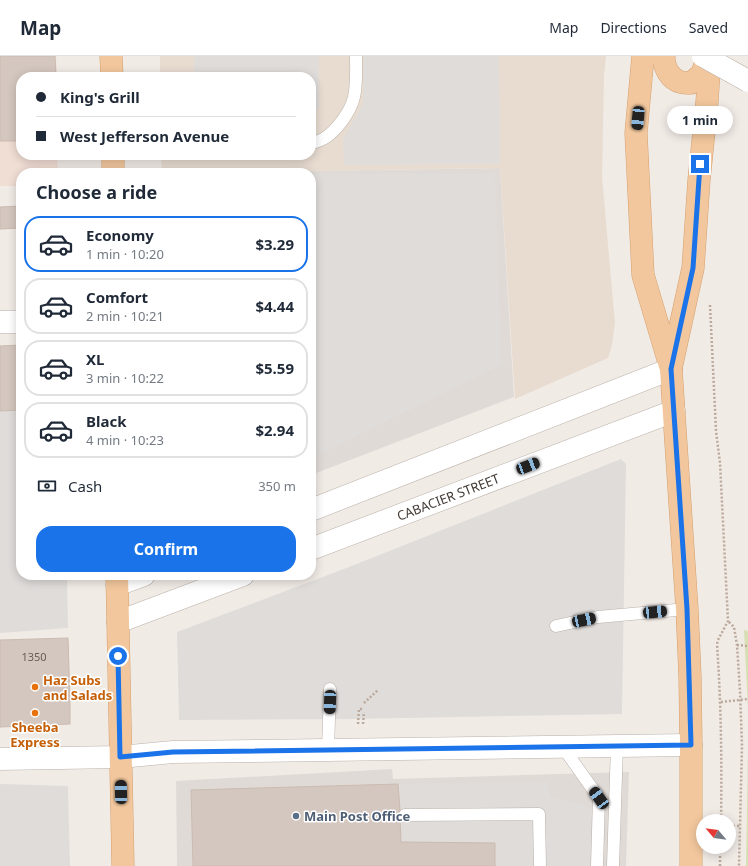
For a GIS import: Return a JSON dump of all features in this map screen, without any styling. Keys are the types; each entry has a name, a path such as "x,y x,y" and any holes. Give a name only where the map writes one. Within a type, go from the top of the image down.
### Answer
{"main road":[{"path":"111,56 112,72"},
{"path":"643,56 636,133 643,275 671,369 687,609 691,745 691,866"},
{"path":"664,56 669,74 679,82 691,83 702,74 709,56"},
{"path":"671,369 693,268 699,180 707,102 709,56"},
{"path":"117,580 122,866"}],"street":[{"path":"703,56 748,80"},
{"path":"0,322 16,322"},
{"path":"316,508 671,369"},
{"name":"CABACIER STREET","path":"316,547 674,411"},
{"path":"118,622 230,580"},
{"path":"0,759 120,757 173,752 691,745"}],"lane":[{"path":"316,142 324,138 338,125 352,106 356,79 356,56"},
{"path":"556,626 598,617 687,609"},
{"path":"328,750 330,689"},
{"path":"562,746 599,798 597,866"},
{"path":"612,866 616,746"},
{"path":"405,815 539,814 540,866"}],"path":[{"path":"716,431 720,463 728,621 717,644 721,702 721,814"},
{"path":"728,621 734,627 737,645 741,700 742,746 739,866"},
{"path":"737,645 748,646"},
{"path":"364,702 378,690"},
{"path":"721,702 748,699"},
{"path":"358,724 359,709 364,711 363,724"},
{"path":"720,854 720,866"}],"shaded area":[{"path":"0,56 56,56 57,72 16,72 16,160 57,160 58,168 16,168 16,186 0,186"},
{"path":"160,56 606,56 604,76 602,177 615,323 612,345 608,358 515,399 500,168 316,171 316,168 162,168 161,160 316,160 316,72 160,72"},
{"path":"194,56 319,56 319,109 316,109 316,72 194,72"},
{"path":"364,56 499,56 500,164 344,165 343,139 363,104"},
{"path":"500,168 514,397 316,473 316,171"},
{"path":"495,173 501,365 316,456 316,174"},
{"path":"16,410 16,580 67,580 68,628 0,633 0,411"},
{"path":"621,459 626,464 622,714 352,719 179,720 177,632 349,567"},
{"path":"392,769 393,779 629,772 626,866 177,866 176,781"},
{"path":"548,782 550,797 582,804 592,809 590,866 495,866 494,843 401,842 398,784"},
{"path":"0,784 68,786 70,866 0,866"}],"green space":[{"path":"744,630 748,631 748,709"},
{"path":"748,751 748,866 746,866"}],"building":[{"path":"0,56 55,56 56,72 16,72 16,141 0,141"},
{"path":"16,206 16,228 0,229 0,207"},
{"path":"16,345 16,410 0,411 0,346"},
{"path":"68,638 70,724 0,727 0,640"},
{"name":"Main Post Office","path":"398,784 400,810 398,815 400,820 401,842 495,843 495,866 193,866 191,790"}],"place":[{"name":"Haz Subs and Salads","path":"35,687"},
{"name":"Sheeba Express","path":"35,713"},
{"name":"Main Post Office","path":"296,816"}],"route":[{"path":"118,656 120,757 173,752 691,745 687,609 671,369 693,268 700,164"}]}
